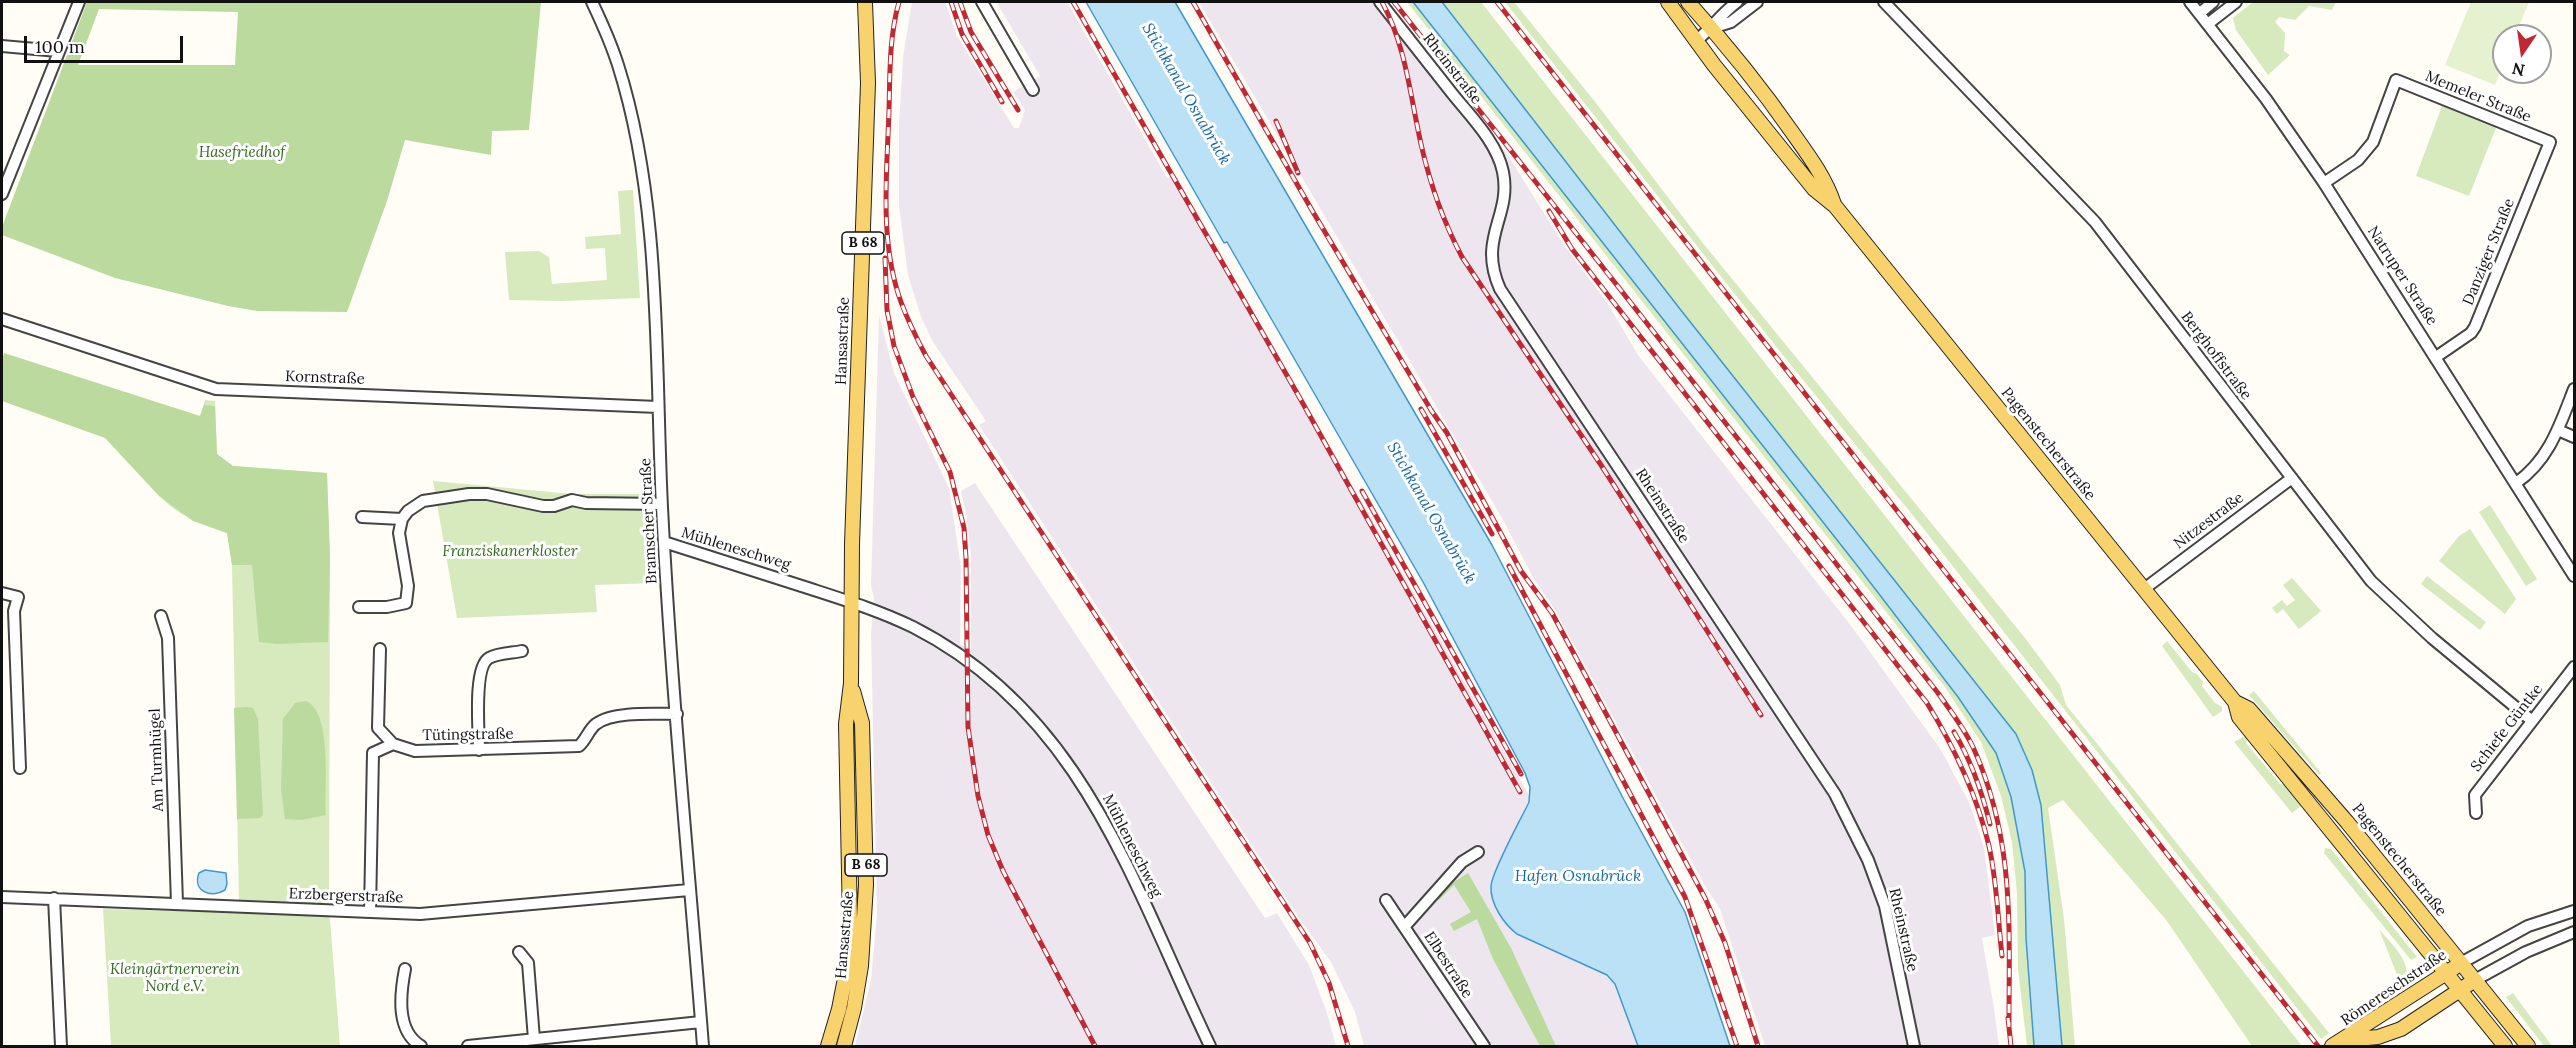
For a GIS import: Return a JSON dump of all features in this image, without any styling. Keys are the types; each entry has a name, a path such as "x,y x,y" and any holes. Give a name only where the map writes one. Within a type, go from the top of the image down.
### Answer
{"main road":[{"name":"Hansastraße","path":"828,1047 839,1009 847,968 850,922 846,724 851,683 850,602 868,83 865,2"},
{"name":"Pagenstecherstraße","path":"1668,2 1814,189 1835,206 2144,588 2235,702 2239,717 2505,1047"},
{"name":"Pagenstecherstraße","path":"1688,2 1751,77 1814,162 1826,180 1835,206"},
{"name":"Hansastraße","path":"843,1047 854,1008 861,966 866,885 862,723 851,683"},
{"name":"Pagenstecherstraße","path":"2235,702 2249,709 2304,771 2528,1047"},
{"name":"Römereschstraße","path":"2338,1044 2461,963"},
{"name":"Römereschstraße","path":"2338,1044 2378,1037 2401,1029 2475,980"}],"street":[{"path":"2,194 79,2"},
{"name":"Bramscher Straße","path":"592,2 619,66 644,183 654,313 661,504 689,890 703,1047"},
{"path":"982,2 1033,90"},
{"name":"Rheinstraße","path":"1380,2 1484,133 1501,163 1504,188 1490,255 1493,273 1500,289 1835,794 1868,860 1885,906 1914,1047"},
{"path":"1697,40 1737,2"},
{"path":"1712,28 1731,22 1757,2"},
{"name":"Berghoffstraße","path":"1884,2 2095,222 2361,568 2389,599 2432,638 2531,720"},
{"name":"Natruper Straße","path":"2190,2 2266,99 2324,183 2574,576"},
{"path":"2200,13 2213,2"},
{"path":"2209,24 2236,2"},
{"path":"2,46 58,51"},
{"name":"Memeler Straße","path":"2324,183 2358,160 2373,142 2396,80 2550,142"},
{"name":"Danziger Straße","path":"2436,357 2475,327 2550,142"},
{"name":"Kornstraße","path":"2,319 216,389 658,407"},
{"path":"2516,483 2532,472 2545,456 2574,389"},
{"path":"2558,430 2574,437"},
{"name":"Nitzestraße","path":"2144,588 2292,478"},
{"path":"358,607 387,608 406,603 408,586 399,533 402,519 408,511 423,501 469,494 487,494 543,506 554,506 572,500 586,503 661,504"},
{"path":"363,517 402,519"},
{"name":"Mühleneschweg","path":"664,542 850,602 911,626 967,660 1025,711 1065,758 1101,813 1210,1047"},
{"path":"2,593 18,597 14,611 20,768"},
{"name":"Am Turmhügel","path":"161,616 168,638 177,903"},
{"path":"370,912 373,753 393,744 378,728 380,649"},
{"path":"479,750 479,680 482,665 490,657 522,651"},
{"name":"Schiefe Güntke","path":"2476,813 2475,795 2574,667"},
{"name":"Tütingstraße","path":"393,744 415,751 579,746 586,740 593,726 605,718 677,714"},
{"path":"1405,926 1462,862 1478,852"},
{"name":"Erzbergerstraße","path":"2,897 370,912 446,912 689,890"},
{"path":"54,898 61,1047"},
{"name":"Elbestraße","path":"1386,900 1484,1047"},
{"path":"2461,963 2528,927 2574,911"},
{"path":"2475,980 2526,952 2574,932"},
{"path":"519,952 528,963 534,1039"},
{"path":"405,969 400,992 404,1028 408,1036 421,1047"},
{"path":"468,1047 701,1022"}],"shaded area":[{"path":"912,2 945,2 957,36 1014,128 1019,128 1025,110 1013,92 1040,76 997,3 1067,2 1167,178 1175,174 1530,797 1493,876 1492,898 1517,934 1607,975 1615,984 1638,1046 1364,1046 1355,1012 1331,962 1299,918 979,425 986,421 933,342 921,317 908,275 899,206 899,125 903,57"},
{"path":"1199,2 1387,2 1505,151 1566,248 1608,304 1638,355 1852,627 1941,750 1970,804 1984,848 1995,935 1982,938 1999,1046 1765,1046 1720,909 1704,884 1555,610 1535,581 1503,520"},
{"path":"879,315 894,373 949,488 961,567 960,644 971,651 971,554 961,491 975,483 1265,918 1277,913 1309,965 1327,1013 1336,1046 855,1046 871,980 877,915 871,634 874,598 871,586"}],"green space":[{"name":"Hasefriedhof","path":"87,2 541,2 529,130 492,131 491,155 405,140 387,201 347,312 257,311 228,306 115,278 2,235 2,227","holes":["99,9 238,12 235,65 78,65"]},
{"path":"1407,2 1481,2 2302,1046 2252,1046 2167,921 2063,800 2048,808 2064,919 2075,1046 2027,1046 2018,969 2017,893 2012,842 2001,796 1981,742 1945,687"},
{"path":"1505,2 1514,2 1596,103 1702,242 2025,638 2060,685 2066,705 2329,1033 2321,1039 1923,528 1782,354"},
{"path":"2253,2 2336,2 2332,10 2309,6 2295,20 2279,17 2275,22 2285,33 2284,51 2290,55 2268,75 2236,30 2233,18"},
{"path":"2471,2 2529,2 2520,24 2492,24 2492,84 2445,65"},
{"path":"2442,106 2496,128 2469,196 2416,176"},
{"path":"633,190 640,298 562,301 509,300 505,252 539,251 549,257 552,284 607,280 605,248 586,249 585,237 621,234 618,191"},
{"path":"4,353 200,416 204,405 215,406 217,454 233,466 327,473 330,559 328,642 276,644 259,642 252,565 232,565 227,533 193,521 159,496 105,438 2,401"},
{"name":"Kleingärtnerverein Nord e.V.","path":"205,400 215,401 217,454 233,466 327,473 330,559 329,907 340,1046 111,1046 103,909 298,914 239,902 232,565 227,533 193,520 170,506 155,487 155,469 176,409 200,416"},
{"name":"Franziskanerkloster","path":"433,481 572,494 645,494 646,512 652,515 655,583 595,585 597,612 457,618"},
{"path":"2490,505 2537,579 2526,586 2479,512"},
{"path":"2470,529 2516,599 2505,614 2439,561 2459,536"},
{"path":"2427,576 2486,622 2480,630 2421,584"},
{"path":"2292,578 2321,611 2299,629 2283,609 2277,614 2272,608 2282,600 2287,606 2295,600 2283,585"},
{"path":"2167,641 2192,672 2197,674 2203,682 2202,686 2215,703 2222,707 2222,711 2213,717 2162,646"},
{"path":"2254,691 2321,773 2319,775 2249,695"},
{"path":"306,701 315,708 324,736 326,815 302,820 285,819 281,790 283,719 295,703"},
{"path":"234,708 253,708 258,719 263,815 260,818 237,819"},
{"path":"2245,736 2248,739 2246,743 2301,806 2292,813 2234,742"},
{"path":"2325,848 2331,849 2417,957 2411,960 2324,853"},
{"path":"1468,873 1511,948 1556,1046 1540,1046 1493,959 1477,919 1454,931 1450,924 1471,912 1454,885 1439,900 1437,898 1452,883"},
{"path":"2379,929 2399,953 2406,966 2407,982 2401,985"},
{"path":"2513,993 2552,1046 2544,1046 2506,997"}],"water":[{"name":"Hafen Osnabrück","path":"1086,2 1175,2 1492,545 1623,798 1685,912 1730,1046 1638,1046 1615,984 1607,975 1517,934 1499,913 1493,900 1491,886 1501,857 1529,802 1530,787 1525,773 1423,582"},
{"path":"1413,2 1442,2 1680,309 2016,734 2032,770 2041,805 2062,1046 2034,1046 2026,938 2025,872 2011,797 1996,753 1958,697 1856,564"},
{"path":"205,870 226,873 225,890 214,894 200,889 199,873"}],"railway":[{"path":"899,2 893,29 891,56 886,207 894,279 907,316 926,356 1310,943 1329,983 1348,1046"},
{"path":"951,2 962,34 1002,102"},
{"path":"960,2 971,32 1018,110"},
{"path":"1073,2 1297,393 1520,792"},
{"path":"1193,2 1313,212 1447,433 1521,571 1552,613 1705,898 1725,943 1758,1046"},
{"path":"1382,2 1402,53 1421,144 1433,188 1462,257 1601,465 1761,715"},
{"path":"1394,2 1957,719 1973,747 1987,782 2003,849 2009,918 2009,1025"},
{"path":"1497,2 2318,1046"},
{"path":"1276,121 1298,173"},
{"path":"1549,211 1572,249 1927,703 1964,772 1984,827 1994,873 2002,956"},
{"path":"885,258 887,310 894,346 913,397 950,472 964,528 968,727 978,796 988,835 1003,871 1095,1046"},
{"path":"1421,409 1492,534"},
{"path":"1362,491 1521,774"},
{"path":"1509,566 1685,897 1737,1046"},
{"path":"1954,732 1975,776 1990,824"},
{"path":"2008,1018 2011,1046"}],"water label":[{"name":"Stichkanal Osnabrück","path":"1186,94"},
{"name":"Stichkanal Osnabrück","path":"1431,513"}]}
